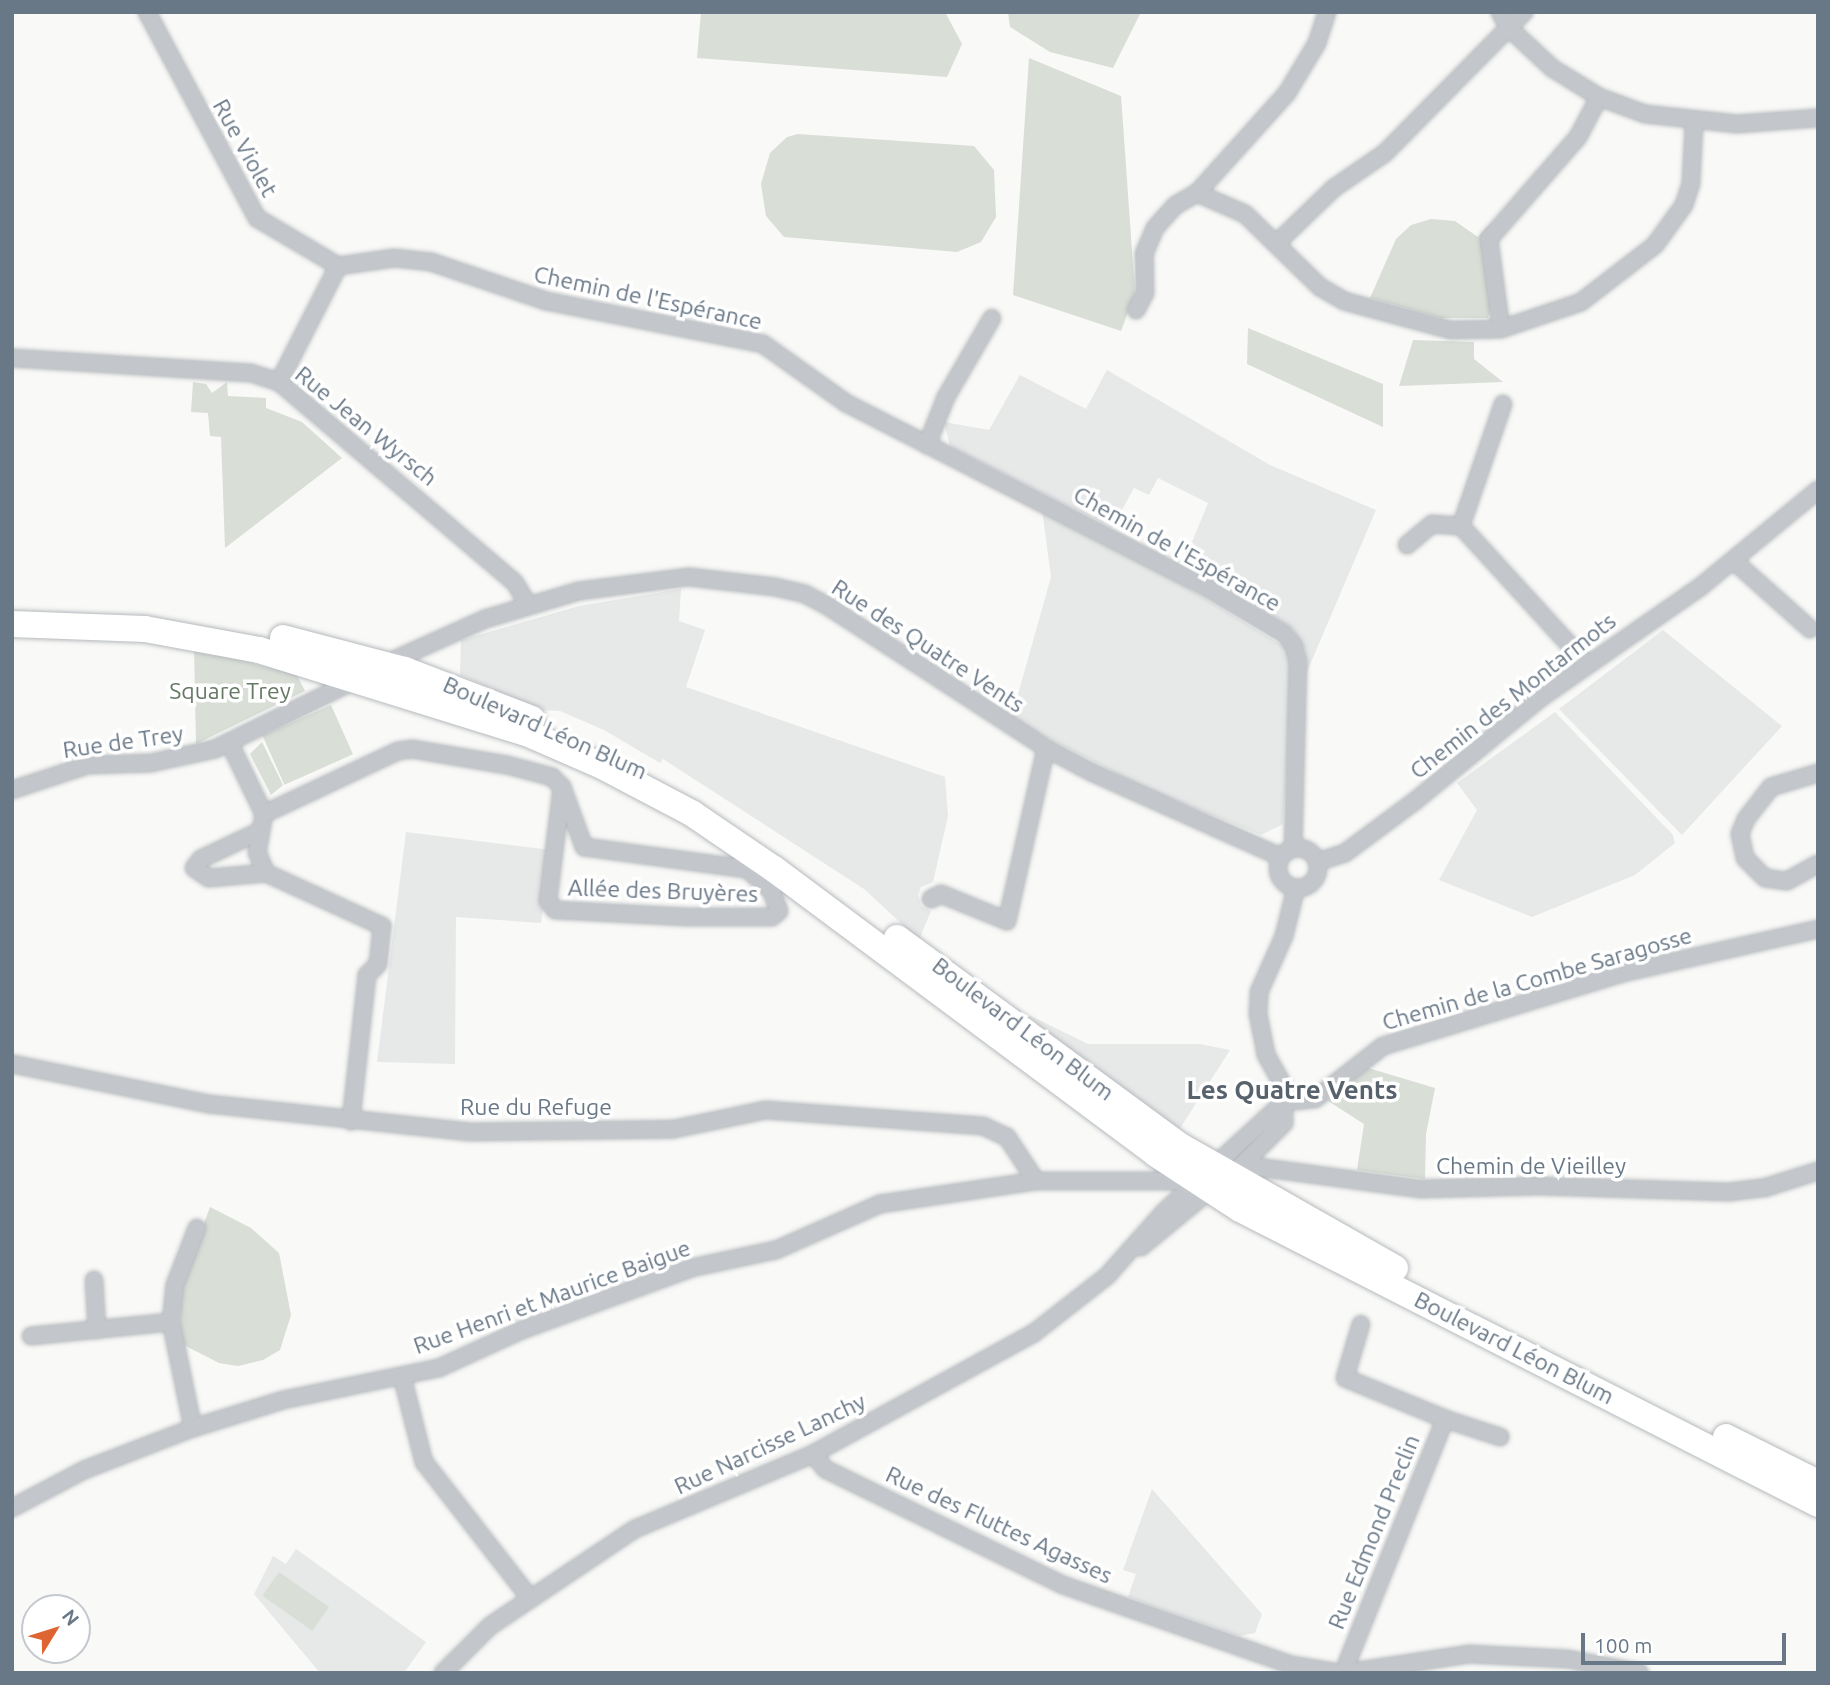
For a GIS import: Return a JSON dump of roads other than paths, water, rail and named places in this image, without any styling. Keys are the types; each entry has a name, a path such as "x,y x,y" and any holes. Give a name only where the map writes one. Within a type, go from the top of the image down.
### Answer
{"main road":[{"name":"Boulevard Léon Blum","path":"12,609 146,614 229,625 385,664 432,679 612,753 705,803 1219,1176 1246,1213 1818,1504"},
{"name":"Boulevard Léon Blum","path":"12,624 145,629 208,639 358,679 529,734 604,766 693,814 1219,1176 1447,1297 1818,1483"}],"street":[{"name":"Rue Violet","path":"147,12 257,218 338,265"},
{"path":"1136,310 1145,293 1144,254 1155,228 1176,205 1197,193 1286,93 1317,43 1326,12"},
{"path":"1500,12 1509,28 1552,68 1599,97 1645,114 1694,122 1784,124 1818,118"},
{"path":"1278,242 1335,188 1385,153 1524,12"},
{"path":"1502,329 1489,239 1578,137 1599,97"},
{"path":"1197,193 1245,214 1278,242 1320,287 1343,301 1451,330 1502,329 1581,302 1655,245 1684,205 1691,183 1694,122"},
{"name":"Chemin de l'Espérance","path":"338,265 394,258 431,261 546,301 752,340 846,403 1204,586 1285,634 1294,646 1298,662 1287,853"},
{"path":"279,382 338,265"},
{"path":"927,445 946,397 992,318"},
{"name":"Rue Jean Wyrsch","path":"12,358 251,373 279,382 515,583 527,603"},
{"path":"1461,526 1503,404"},
{"name":"Chemin des Montarmots","path":"1317,862 1345,853 1586,663 1734,561 1818,491"},
{"path":"1407,545 1433,524 1461,526 1586,663"},
{"path":"1734,561 1810,629"},
{"name":"Rue des Quatre Vents","path":"527,603 579,591 689,577 752,582 805,594 1046,748 1287,853"},
{"name":"Rue de Trey","path":"12,790 88,765 151,763 229,742 385,664 527,603"},
{"name":"Boulevard Léon Blum","path":"208,639 312,673 319,684 315,700"},
{"path":"428,645 426,661 432,679"},
{"path":"229,742 264,814 258,832 257,852 265,873"},
{"path":"1007,922 1046,748"},
{"path":"264,814 398,751 412,749 552,776 562,787"},
{"path":"1818,773 1771,787 1746,819 1740,834 1745,858 1765,878 1787,881 1818,864"},
{"name":"Allée des Bruyères","path":"562,787 584,847 747,869 771,890 779,911 772,917 716,917 555,910 548,901 562,787"},
{"path":"258,832 201,859 194,868 209,878 265,873 382,926 378,964 367,975 351,1121"},
{"path":"1305,849 1317,862 1314,881 1296,888 1280,877 1287,853 1305,849"},
{"path":"1219,1176 1284,1124 1284,1087 1257,1026 1259,992 1284,936 1296,888"},
{"path":"931,899 941,894 1023,929"},
{"name":"Chemin de la Combe Saragosse","path":"1284,1102 1315,1099 1383,1046 1623,973 1818,929"},
{"name":"Rue du Refuge","path":"12,1064 209,1104 471,1132 674,1129 766,1110 984,1126 1007,1137 1022,1153 1036,1181"},
{"path":"1219,1176 1284,1102"},
{"path":"1810,1175 1818,1188"},
{"name":"Chemin de Vieilley","path":"1036,1181 1219,1176 1421,1189 1539,1186 1729,1192 1810,1175"},
{"name":"Rue Narcisse Lanchy","path":"443,1673 490,1626 635,1529 813,1454 1022,1340 1120,1262 1219,1176"},
{"name":"Rue Henri et Maurice Baigue","path":"12,1508 84,1469 193,1428 283,1400 439,1368 499,1339 691,1268 776,1250 880,1204 1036,1181"},
{"path":"193,1428 171,1322 175,1285 197,1228"},
{"path":"94,1280 97,1330"},
{"path":"31,1336 171,1322"},
{"name":"Rue Edmond Preclin","path":"1361,1324 1345,1378 1445,1419 1500,1437"},
{"path":"402,1376 424,1462 530,1598"},
{"name":"Rue Edmond Preclin","path":"1347,1670 1445,1419"},
{"name":"Rue des Fluttes Agasses","path":"813,1454 825,1469 1063,1585 1291,1665 1347,1670 1469,1654 1569,1658 1640,1673"}],"district":[{"name":"Les Quatre Vents","path":"1292,1090"}],"park label":[{"name":"Square Trey","path":"230,691"}]}
